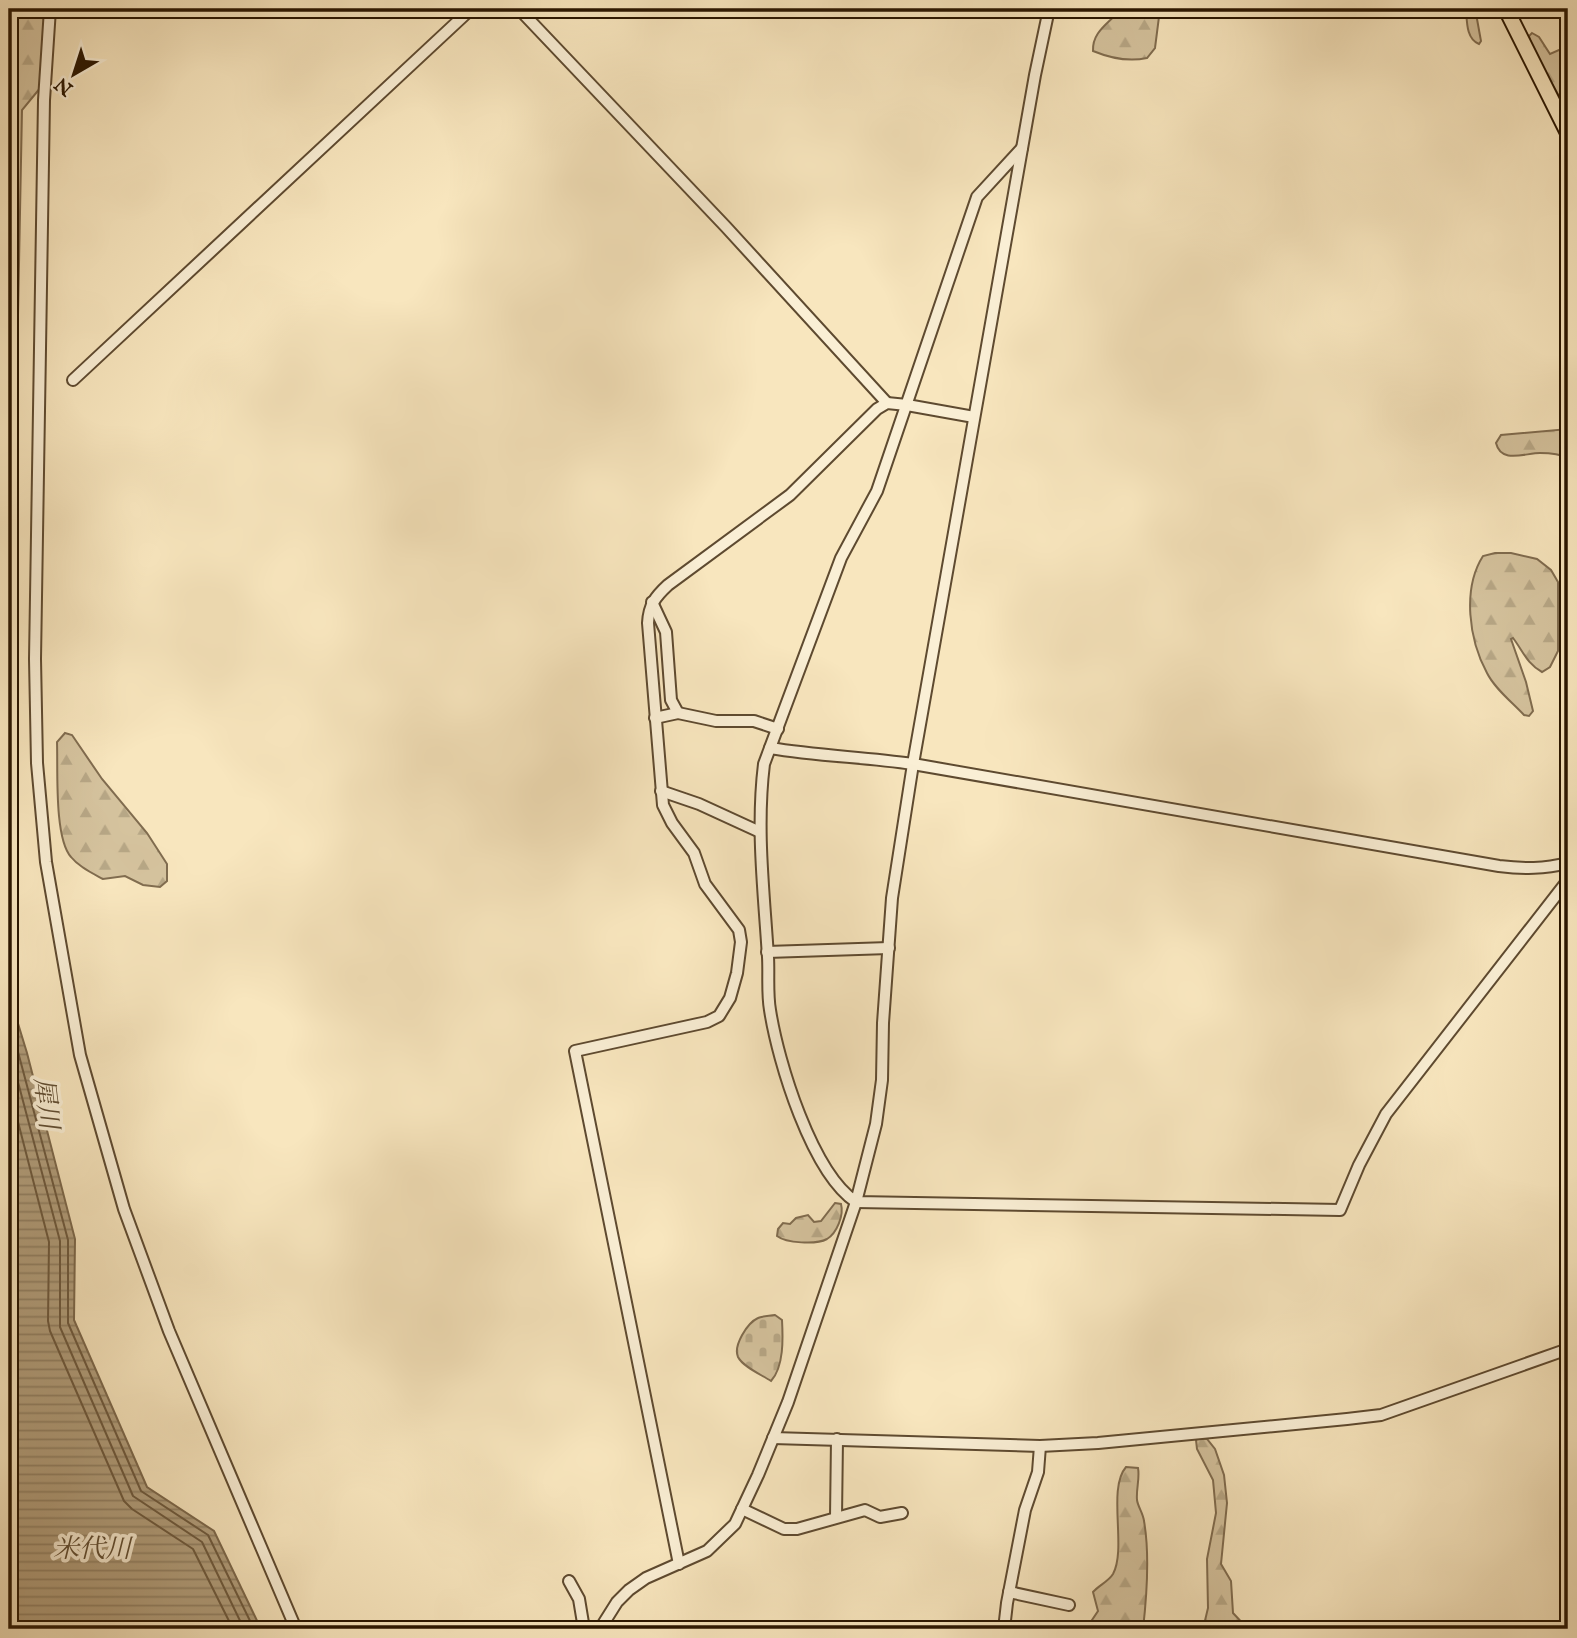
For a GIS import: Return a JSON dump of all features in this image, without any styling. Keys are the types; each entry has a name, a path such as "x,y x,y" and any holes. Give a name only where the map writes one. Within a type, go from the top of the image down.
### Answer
{"main road":[{"path":"1506,9 1568,134"}],"street":[{"path":"50,9 44,100 36,659 37,763 46,862 80,1055 124,1209 169,1331 296,1629"},
{"path":"73,380 471,9"},
{"path":"519,9 887,403"},
{"path":"600,1629 617,1602 629,1590 646,1578 707,1551 735,1524 773,1438 856,1202 876,1124 882,1080 883,1023 892,898 913,764 1049,9"},
{"path":"1022,148 977,197 877,491 841,558 764,764 760,832 769,1008 782,1066 796,1105 823,1161 843,1194 856,1202 1340,1210 1359,1165 1386,1114 1568,880"},
{"path":"679,1564 575,1051 707,1022 719,1016 730,998 737,973 741,942 739,930 705,884 694,853 665,810 655,718 649,608 668,585 790,495 862,422 887,403 974,417"},
{"path":"652,602 666,632 671,700 678,713"},
{"path":"655,718 678,713 716,721 754,721 778,729"},
{"path":"771,748 814,755 913,764 1499,866 1527,870 1568,863 1568,870"},
{"path":"661,791 699,804 760,832"},
{"path":"768,952 889,948"},
{"path":"773,1438 1040,1446 1098,1443 1381,1415 1568,1349"},
{"path":"836,1517 837,1439"},
{"path":"1004,1629 1025,1510 1038,1472 1040,1446"},
{"path":"742,1509 784,1529 796,1529 865,1510 880,1517 902,1513"},
{"path":"569,1581 579,1598 584,1629"},
{"path":"1009,1592 1069,1605"}],"green space":[{"path":"9,9 45,9 41,87 22,110 16,417 9,417"},
{"path":"1121,9 1160,9 1155,48 1147,58 1120,59 1093,51 1095,38"},
{"path":"1466,9 1481,9 1477,19 1481,41 1479,44 1469,34"},
{"path":"1532,33 1539,37 1550,54 1568,46 1568,112 1532,49 1529,36"},
{"path":"1568,429 1568,458 1544,453 1508,455 1499,449 1496,443 1501,435"},
{"path":"1511,553 1537,559 1551,570 1558,582 1558,651 1550,667 1542,672 1537,669 1513,638 1511,639 1533,711 1529,716 1524,715 1490,679 1472,630 1470,599 1476,569 1483,556"},
{"path":"65,733 72,735 102,779 147,833 167,864 167,881 160,887 143,885 125,876 103,879 71,857 62,835 58,802 57,742"},
{"path":"835,1203 841,1204 841,1218 834,1233 827,1239 801,1242 777,1236 783,1223 790,1224 796,1218 808,1215 814,1222 821,1221"},
{"path":"775,1315 782,1320 782,1344 778,1368 771,1381 744,1364 738,1357 737,1347 742,1335 754,1321 760,1317"},
{"path":"1207,1439 1215,1449 1224,1475 1227,1503 1221,1564 1231,1581 1233,1613 1248,1629 1203,1629 1208,1608 1207,1559 1216,1513 1213,1480 1197,1449 1196,1440"},
{"path":"1126,1467 1138,1468 1137,1500 1146,1534 1147,1575 1143,1629 1094,1629 1090,1623 1098,1611 1093,1592 1111,1577 1117,1563 1118,1489"}],"water":[{"name":"米代川","path":"9,994 75,1239 74,1320 147,1487 214,1531 261,1629 9,1629"}],"water label":[{"name":"犀川","path":"47,1103"}]}
